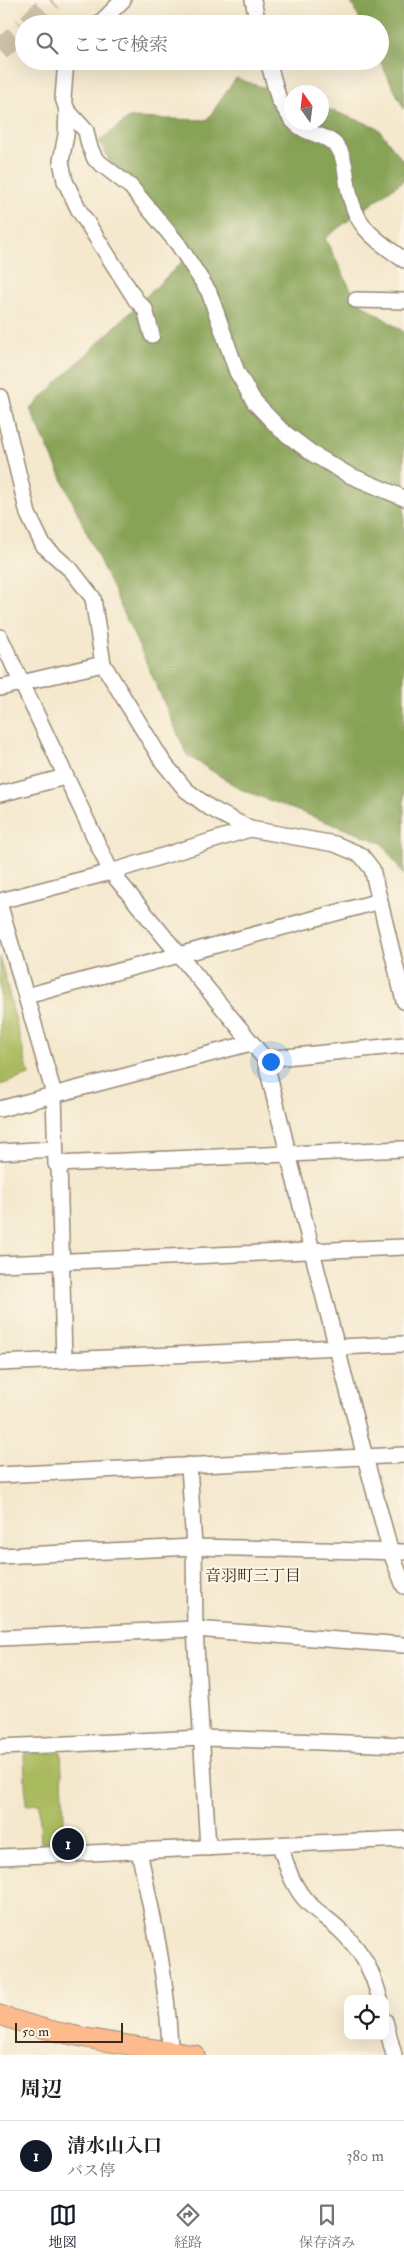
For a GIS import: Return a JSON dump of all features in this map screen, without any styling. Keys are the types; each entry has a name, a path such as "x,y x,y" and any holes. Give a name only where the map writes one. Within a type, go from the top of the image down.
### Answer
{"main road":[{"path":"0,2015 29,2026 66,2034 195,2055"}],"street":[{"path":"108,15 123,0"},
{"path":"253,0 256,15"},
{"path":"65,70 63,98 67,110 66,135 61,161 65,181 78,210 136,300 145,308 152,335"},
{"path":"271,70 279,100 284,108"},
{"path":"67,110 86,131 89,145 95,158 131,188 178,244 209,292 237,372 256,403 281,430 313,454 349,475 404,498"},
{"path":"303,130 329,139 340,150 352,208 360,222 376,240 404,260"},
{"path":"356,300 404,301"},
{"path":"0,397 28,514 43,545 72,571 93,598 103,664 163,762 186,790 210,808 250,829 335,844 361,854 372,869 404,1001"},
{"path":"0,637 110,872 265,1059 365,1457 398,1552 404,1586"},
{"path":"0,688 103,664"},
{"path":"0,794 65,777"},
{"path":"0,901 110,872 250,829"},
{"path":"26,996 380,901"},
{"path":"0,906 54,1094 64,1360"},
{"path":"0,1109 251,1043"},
{"path":"265,1059 404,1045"},
{"path":"0,1152 57,1157 289,1155 404,1149"},
{"path":"0,1264 404,1247"},
{"path":"0,1364 404,1344"},
{"path":"0,1475 404,1455"},
{"path":"189,1465 194,1547 195,1629 203,1738 208,1848"},
{"path":"0,1556 194,1547 398,1552"},
{"path":"0,1638 195,1629 404,1645"},
{"path":"0,1747 203,1738 404,1745"},
{"path":"0,1857 404,1839"},
{"path":"280,1845 289,1873 302,1896 315,1910 343,1932 369,1966 379,1995"},
{"path":"139,1851 160,1948 169,2019 170,2051"},
{"path":"389,2036 394,2055"}],"green space":[{"path":"350,0 404,0 404,109 384,70 389,70 389,15 358,15"},
{"path":"236,78 284,95 284,130 329,130 329,110 377,127 404,162 404,180 325,238 356,300 404,332 404,875 382,843 240,789 187,755 30,409 189,255 114,169 99,141 129,118 207,120"},
{"path":"0,957 29,1075 0,1085"},
{"path":"61,1752 65,1842 41,1843 39,1804 26,1805 24,1754"}],"tunnel":[{"path":"37,15 52,0"},
{"path":"0,50 15,36"}],"place":[{"name":"清水山入口","path":"68,1844"}],"district":[{"name":"音羽町三丁目","path":"253,1575"}]}
